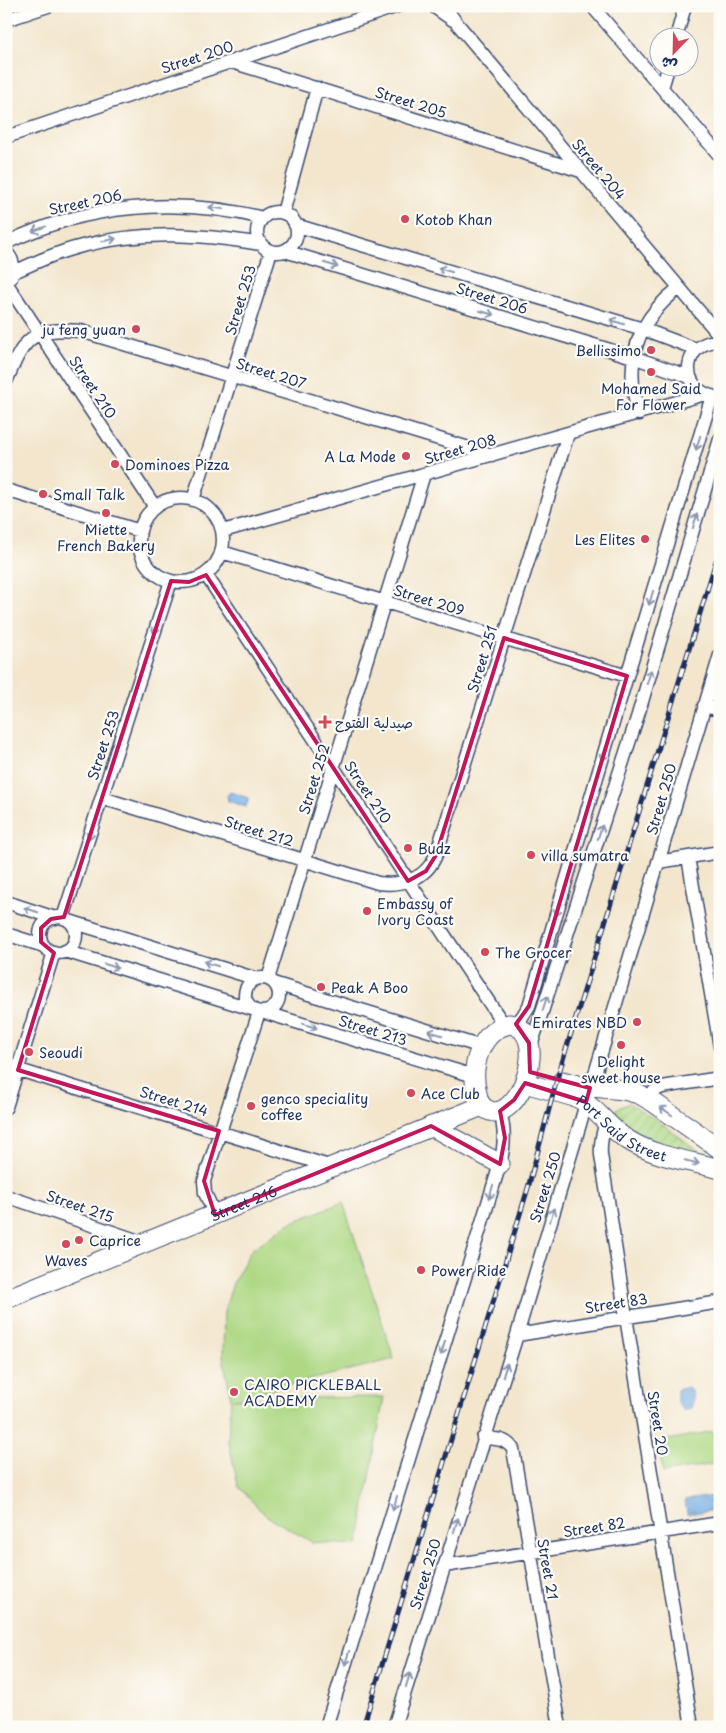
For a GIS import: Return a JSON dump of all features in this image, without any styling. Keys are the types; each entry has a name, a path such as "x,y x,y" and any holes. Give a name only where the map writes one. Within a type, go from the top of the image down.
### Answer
{"main road":[{"path":"509,1025 523,1032 530,1049 527,1077 514,1100 500,1111 490,1112 482,1106 476,1091 474,1076 476,1060 482,1047 491,1034 509,1025"},
{"name":"Port Said Street","path":"527,1077 578,1098 624,1090 646,1098 720,1149"},
{"name":"Port Said Street","path":"588,1095 606,1123 629,1141 671,1157 720,1169"},
{"name":"Street 216","path":"6,1299 482,1106"},
{"path":"432,1126 500,1164"}],"street":[{"path":"9,11 48,6"},
{"name":"Street 200","path":"6,137 398,6"},
{"name":"Street 204","path":"433,6 455,21"},
{"name":"Street 204","path":"448,6 450,14 455,21 720,336"},
{"path":"592,6 720,156"},
{"path":"679,28 685,6"},
{"name":"Street 205","path":"232,62 581,171"},
{"path":"662,88 665,78"},
{"path":"283,213 317,88"},
{"name":"Street 206","path":"6,243 53,224 82,216 142,206 202,206 232,210 263,218"},
{"path":"6,284 14,272 47,257 81,246 116,239 152,235 189,235 224,238 278,252 285,251 290,248 296,237 296,225 283,213 276,212 263,218 257,231 257,236 266,248"},
{"name":"Street 206","path":"296,225 643,329 696,349"},
{"name":"Street 253","path":"193,500 232,376 266,248"},
{"name":"Street 206","path":"285,251 633,357 690,377"},
{"path":"6,252 10,256 14,272"},
{"name":"Street 210","path":"6,284 155,507"},
{"path":"639,414 632,382 633,357 638,340 654,311 679,288"},
{"name":"Street 207","path":"39,333 53,330 81,331 492,455"},
{"path":"6,382 21,347 39,333"},
{"path":"509,1025 522,1017 529,1006 713,395 693,384 690,377 689,362 696,349 706,342 720,340"},
{"name":"Street 208","path":"222,531 713,395"},
{"name":"Street 251","path":"408,880 418,877 426,871 432,864 436,854 568,434"},
{"path":"530,1049 638,715 720,439"},
{"name":"Street 252","path":"267,980 424,474"},
{"path":"6,490 140,531"},
{"path":"173,499 193,500 206,506 217,517 224,541 222,552 216,564 206,575 189,582 171,581 161,577 145,562 139,542 140,531 148,514 155,507 173,499"},
{"name":"Street 209","path":"222,552 627,676"},
{"name":"Street 210","path":"206,575 408,880 509,1025"},
{"name":"Street 253","path":"62,919 171,581"},
{"name":"Street 250","path":"394,1727 483,1438 517,1335 720,654"},
{"path":"704,706 720,710"},
{"name":"Street 212","path":"102,798 378,883 399,884 408,880"},
{"path":"658,862 720,852"},
{"path":"688,857 720,1047"},
{"name":"Street 213","path":"6,902 482,1047"},
{"path":"62,919 74,928 75,938 72,946 54,950 40,937 42,928 47,921 62,919"},
{"name":"Street 213","path":"6,934 474,1076"},
{"path":"6,1108 12,1068 54,950"},
{"path":"267,980 280,994 277,1005 273,1009 258,1011 246,1000 246,990 252,981 267,980"},
{"path":"215,1214 205,1193 204,1181 258,1011"},
{"name":"Street 214","path":"12,1068 332,1167"},
{"path":"646,1098 662,1087 720,1078"},
{"path":"326,1727 500,1164 505,1138 504,1124 500,1111"},
{"name":"Street 20","path":"606,1123 601,1139 601,1155 692,1727"},
{"name":"Street 215","path":"6,1196 145,1243"},
{"name":"Street 83","path":"517,1335 720,1302"},
{"name":"Street 21","path":"483,1438 501,1439 508,1442 513,1449 560,1727"},
{"name":"Street 82","path":"444,1566 720,1523"}],"highlighted area":[{"path":"206,575 408,881 426,871 436,855 504,638 627,676 529,1006 516,1024 529,1043 530,1072 590,1088 586,1102 525,1083 514,1100 500,1111 505,1138 500,1164 431,1126 215,1215 204,1181 219,1131 18,1070 54,953 41,942 41,928 51,919 64,917 171,581 189,582"}],"green space":[{"path":"629,1103 657,1120 712,1161 642,1142 613,1118 616,1109"},
{"path":"343,1202 394,1359 233,1399 384,1397 358,1545 312,1542 265,1515 238,1486 228,1438 231,1399 223,1356 224,1312 233,1283 251,1250 290,1223"},
{"path":"713,1431 719,1463 663,1473 658,1442"}],"water":[{"path":"230,792 249,798 246,807 228,801 227,796"},
{"path":"688,1387 693,1399 691,1408 684,1411 677,1403 677,1390"},
{"path":"713,1496 715,1510 687,1514 685,1500"}],"railway":[{"path":"363,1727 528,1188 557,1079 720,548"}],"place":[{"name":"Kotob Khan","path":"405,219"},
{"name":"ju feng yuan","path":"136,329"},
{"name":"Bellissimo","path":"651,350"},
{"name":"Mohamed Said For Flower","path":"651,372"},
{"name":"A La Mode","path":"406,456"},
{"name":"Dominoes Pizza","path":"115,464"},
{"name":"Small Talk","path":"43,494"},
{"name":"Miette French Bakery","path":"106,513"},
{"name":"Les Elites","path":"645,539"},
{"name":"صيدلية الفتوح","path":"325,722"},
{"name":"Budz","path":"408,848"},
{"name":"villa sumatra","path":"531,855"},
{"name":"Embassy of Ivory Coast","path":"367,911"},
{"name":"The Grocer","path":"485,952"},
{"name":"Peak A Boo","path":"321,987"},
{"name":"Emirates NBD","path":"637,1022"},
{"name":"Delight sweet house","path":"621,1045"},
{"name":"Seoudi","path":"29,1052"},
{"name":"Ace Club","path":"411,1093"},
{"name":"genco speciality coffee","path":"251,1106"},
{"name":"Caprice","path":"79,1240"},
{"name":"Waves","path":"66,1244"},
{"name":"Power Ride","path":"421,1270"},
{"name":"CAIRO PICKLEBALL ACADEMY","path":"234,1392"}]}
